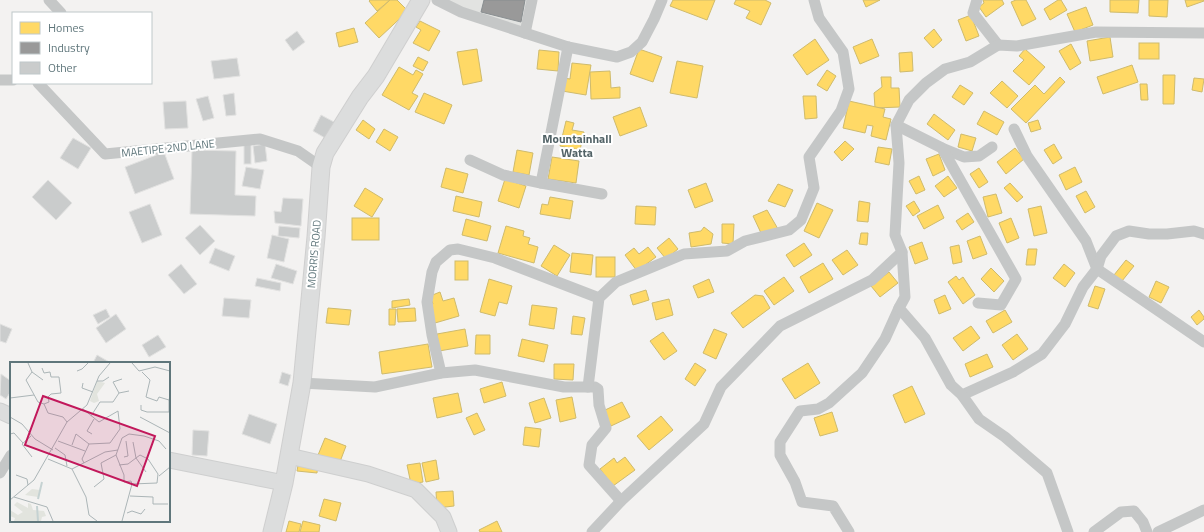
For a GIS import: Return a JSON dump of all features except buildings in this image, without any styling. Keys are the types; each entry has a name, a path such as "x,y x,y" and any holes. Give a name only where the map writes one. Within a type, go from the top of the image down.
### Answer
{"main road":[{"name":"MORRIS ROAD","path":"272,532 284,484 302,383 321,167 325,154 360,97 376,76 420,0"}],"street":[{"path":"49,0 60,12"},
{"path":"437,0 461,12 568,47 617,57 631,52 642,42 662,0"},
{"path":"525,33 532,0"},
{"path":"588,387 599,298 616,282 684,254 727,251 745,241 789,230 801,220 814,188 810,157 841,111 849,90 843,52 819,18 814,0"},
{"path":"977,0 974,13 998,45"},
{"path":"849,532 833,506 802,502 795,482 780,455 780,442 800,411 818,409 829,403 862,372 885,339 905,297 902,252 895,236 899,164 896,125 909,100 926,83 945,69 970,62 998,45 1017,46 1096,32 1204,33"},
{"path":"541,183 568,47"},
{"path":"0,80 12,80"},
{"name":"MAETIPE 2ND LANE","path":"39,84 105,154 260,139 298,151 321,167"},
{"path":"896,125 964,158 979,156 992,147"},
{"path":"1014,129 1027,156 1086,241 1097,269 1204,342"},
{"path":"942,148 1016,279 1001,304 978,303"},
{"path":"470,160 502,175 602,194"},
{"path":"962,395 1013,372 1042,354 1065,324 1083,287 1097,269 1101,256 1116,236 1129,231 1149,234 1167,234 1194,231 1204,234"},
{"path":"441,374 427,302 432,272 436,262 450,250 458,249 495,258 599,298"},
{"path":"592,532 621,502 704,424 721,387 780,326 872,280 902,252"},
{"path":"899,308 925,338 951,385 962,395 980,419 1005,437 1047,473 1068,532"},
{"path":"302,383 375,387 441,374 475,370 564,387 595,386 598,389 599,405 606,428 592,445 588,465 621,502"},
{"path":"0,410 10,415"},
{"path":"289,456 368,474 416,490 443,517 449,532"},
{"path":"0,473 10,457"},
{"path":"170,460 284,484"},
{"path":"1158,532 1204,510"},
{"path":"1094,532 1121,512 1134,511 1143,522 1147,532"}],"shaded area":[{"path":"437,0 532,0 525,33"}],"district":[{"name":"Mountainhall Watta","path":"577,146"}]}
